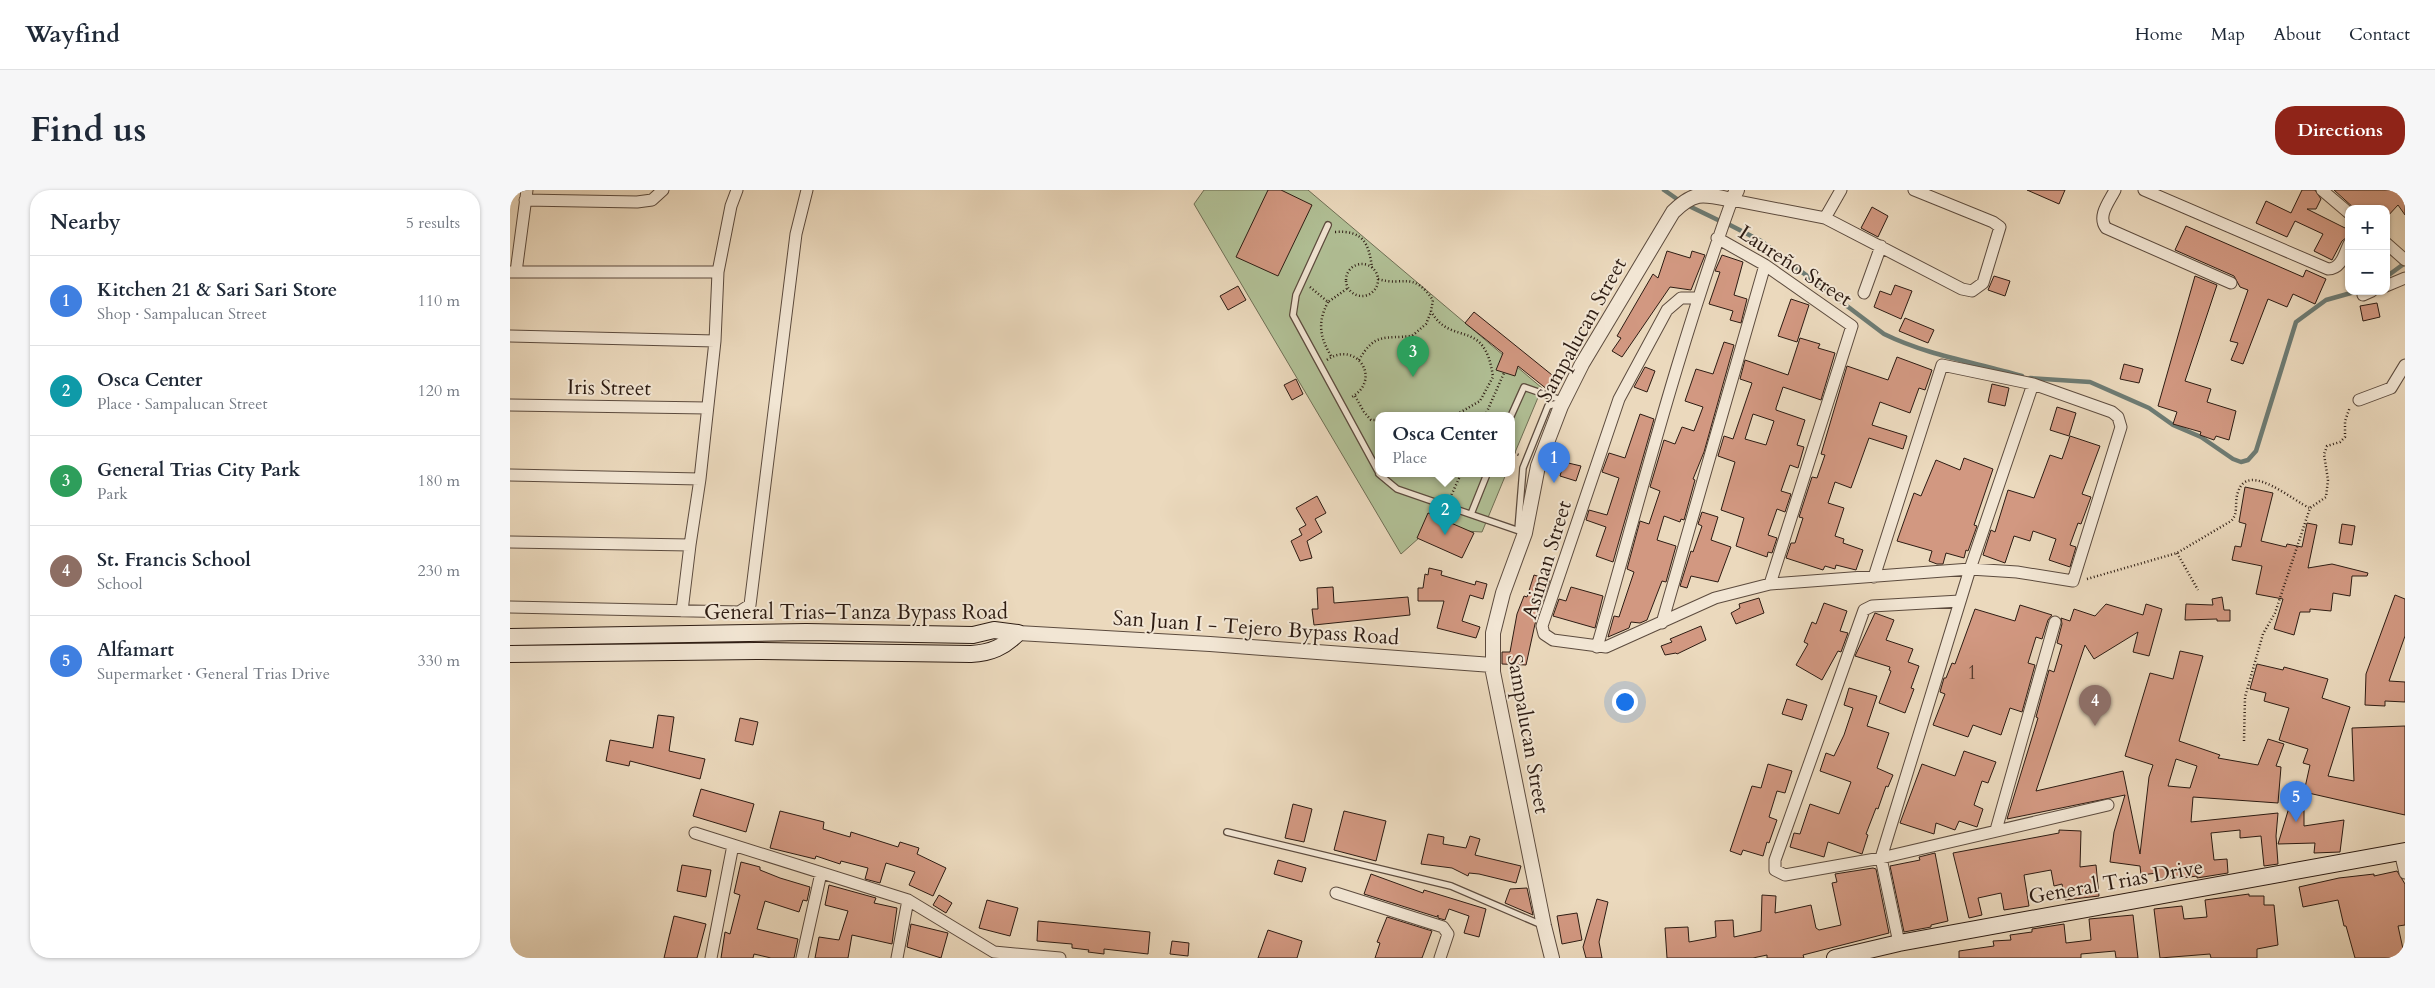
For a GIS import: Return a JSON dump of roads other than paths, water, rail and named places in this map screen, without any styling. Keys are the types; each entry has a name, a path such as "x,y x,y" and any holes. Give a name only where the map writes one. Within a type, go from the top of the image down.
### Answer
{"main road":[{"name":"General Trias–Tanza Bypass Road","path":"510,637 797,632 974,635 994,630 1018,633"},
{"name":"General Trias–Tanza Bypass Road","path":"510,654 756,650 977,654 998,649 1018,633"},
{"name":"General Trias Drive","path":"1835,958 1899,943 2403,852"}],"street":[{"path":"663,190 652,200 637,202 526,195 513,272 718,272"},
{"path":"682,611 700,479 715,341 718,272 731,206 737,190"},
{"path":"510,607 739,612 744,610 752,601 796,234 807,190"},
{"path":"1825,218 1841,190"},
{"path":"1874,577 1942,365 2033,384 2112,412 2118,417 2121,427 2072,582 2017,572 1970,570 1874,577 1770,584 1715,598 1612,646 1597,647 1698,298 1717,238 1735,195 1825,218 1962,289 1972,291 1982,283 2000,227 1993,222 1914,190"},
{"path":"2115,190 2102,216 2102,223 2106,228 2231,283"},
{"path":"2144,190 2328,269 2333,269 2338,265 2346,250"},
{"path":"2322,190 2345,210"},
{"name":"Sampalucan Street","path":"1552,958 1492,665 1493,633 1538,466 1564,401 1582,364 1662,227 1684,201 1702,192 1735,195"},
{"name":"Laureño Street","path":"1717,238 1765,265 1852,326 1770,584"},
{"path":"1864,293 1881,246"},
{"path":"2390,247 2405,260"},
{"path":"1662,623 1765,265"},
{"path":"2390,284 2405,278"},
{"name":"Asiman Street","path":"1597,647 1553,640 1544,634 1542,626 1619,400 1667,310 1681,298 1698,298"},
{"path":"510,336 715,341"},
{"path":"2359,400 2391,388 2405,365"},
{"path":"1899,943 1881,858 1960,601 2033,384"},
{"name":"Iris Street","path":"510,406 707,408"},
{"path":"510,475 700,479"},
{"path":"510,542 690,545"},
{"path":"1960,601 1872,606 1864,610 1773,865 1775,870 1785,875 1881,858 2108,805"},
{"path":"1996,830 2055,622"},
{"name":"San Juan I - Tejero Bypass Road","path":"1018,633 1210,644 1492,665"},
{"path":"695,833 908,900 993,955 1060,958"},
{"path":"711,958 733,845"},
{"path":"2403,852 2405,873"},
{"path":"802,958 821,873"},
{"path":"1336,893 1443,927 1448,934 1440,958"},
{"path":"897,958 908,900"}],"lane":[{"path":"1328,225 1296,295 1293,315 1375,467"},
{"path":"1513,412 1524,386 1564,401"},
{"path":"1383,477 1397,489 1521,532"},
{"path":"1471,514 1486,477"},
{"path":"1227,832 1451,886 1544,926"}],"waterway":[{"path":"1664,190 1677,199"},
{"path":"1689,206 1718,220"},
{"path":"1728,224 1761,241 1884,334 1918,348 2022,376"},
{"path":"2390,274 2405,263"},
{"path":"2030,378 2090,382 2149,408 2173,425 2201,437 2233,459 2241,462 2248,460 2256,451 2296,322 2326,300 2345,295"}],"place":[{"name":"General Trias City Park","path":"1413,377"},
{"name":"Kitchen 21 & Sari Sari Store","path":"1554,483"},
{"name":"Osca Center","path":"1445,535"},
{"name":"St. Francis School","path":"2095,726"},
{"name":"Alfamart","path":"2296,822"}]}
